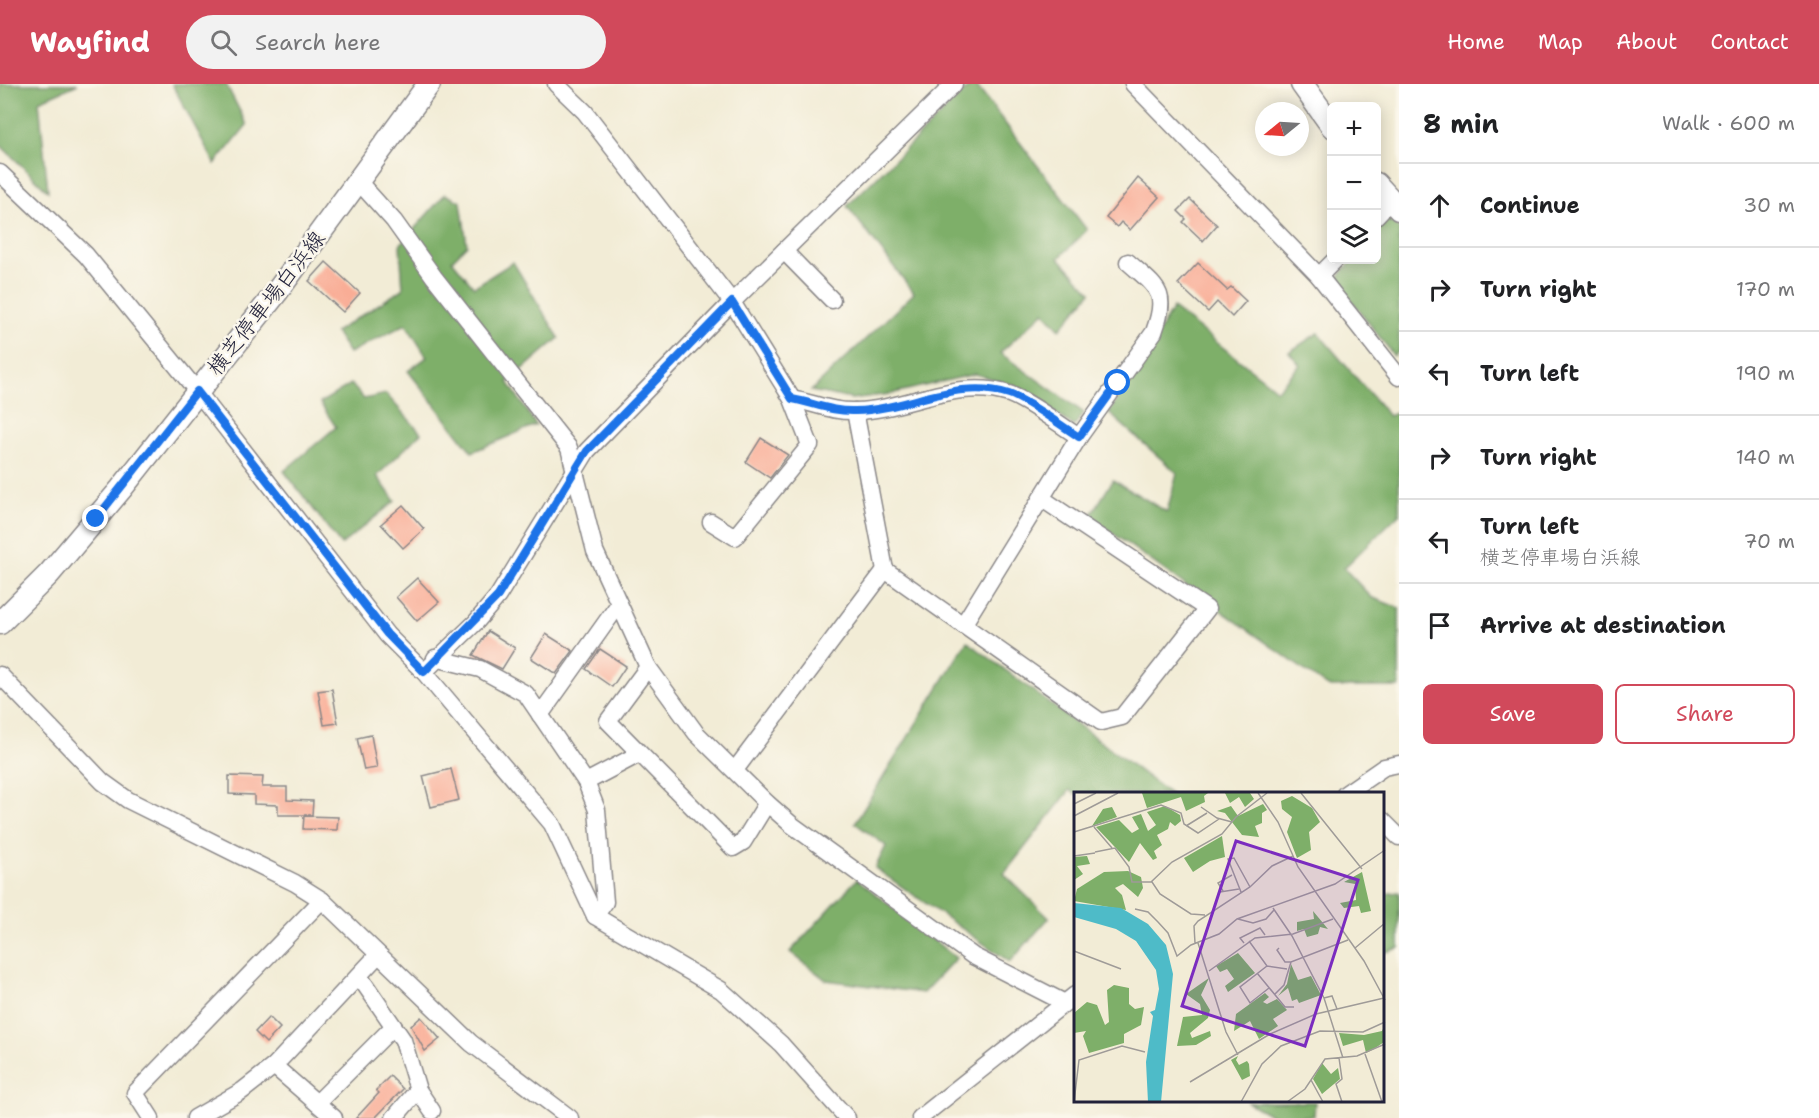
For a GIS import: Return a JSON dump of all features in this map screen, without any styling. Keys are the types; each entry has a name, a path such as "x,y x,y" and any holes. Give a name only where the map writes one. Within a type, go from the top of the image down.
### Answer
{"main road":[{"name":"横芝停車場白浜線","path":"0,623 49,574 121,489 276,293 429,84"},
{"path":"1302,84 1327,119"}],"street":[{"path":"556,84 585,112 732,302 792,399 810,445 735,537 711,522"},
{"path":"424,672 435,658 476,622 498,596 535,538 574,468 587,451 732,302 954,84"},
{"path":"1132,84 1319,276 1399,377"},
{"path":"0,173 86,255 197,391 387,634 424,672 552,824 595,916 721,990 781,1044 847,1118"},
{"path":"358,181 394,221 434,277 569,448 596,551 619,604 648,667 696,733 766,803 973,956 1070,999 920,1118"},
{"path":"784,251 832,300"},
{"path":"963,625 1079,437 1154,332 1160,315 1162,297 1155,286 1128,262"},
{"path":"1319,276 1331,264"},
{"path":"792,399 826,409 855,411 889,407 951,391 987,390 1010,394 1079,437"},
{"path":"855,411 885,570 1101,722 1110,722 1122,717 1207,609 1041,498"},
{"path":"735,770 885,570"},
{"path":"540,716 619,604"},
{"path":"435,658 480,669 512,684 526,694 586,782 597,810 604,902 595,916"},
{"path":"648,667 608,721 733,848 743,842 766,803"},
{"path":"0,675 103,782 128,800 295,883 322,900 471,1043 570,1118"},
{"path":"586,782 639,754"},
{"path":"1351,792 1384,767 1399,764"},
{"path":"1384,821 1399,837"},
{"path":"151,1118 135,1093 322,900"},
{"path":"195,1118 242,1091 274,1066 378,955"},
{"path":"359,976 402,1040 418,1090 432,1111"},
{"path":"317,1103 393,1027"},
{"path":"274,1066 333,1118"},
{"path":"394,1118 418,1090"}],"green space":[{"path":"0,84 78,84 39,101 48,191 0,145"},
{"path":"172,84 226,84 247,125 215,164"},
{"path":"972,84 975,84 1087,230 1059,258 1091,292 1060,329 1044,312 1000,353 1084,413 1074,426 1013,385 975,374 890,394 852,399 811,391 914,293 847,206"},
{"path":"445,194 461,202 467,245 452,260 474,287 513,262 559,338 508,382 536,425 472,452 408,371 427,357 406,324 349,353 335,332 403,289 400,245"},
{"path":"1387,217 1399,229 1399,351 1394,356 1336,280 1349,264 1381,264 1381,224"},
{"path":"1173,308 1277,390 1300,365 1289,352 1318,333 1389,416 1399,411 1399,514 1344,568 1371,597 1399,608 1399,687 1328,687 1090,517 1113,480 1167,512 1177,473 1109,413"},
{"path":"351,384 364,399 386,394 421,433 377,476 395,501 341,545 284,471 336,427 320,403"},
{"path":"967,641 1167,792 1074,793 1070,790 1004,874 1049,918 1010,962 875,868 886,846 855,823"},
{"path":"857,879 956,958 923,993 826,980 790,952"},
{"path":"1399,892 1399,948 1384,953 1384,894"},
{"path":"1249,1103 1315,1103 1314,1116 1276,1118"}],"building":[{"path":"1138,178 1159,197 1130,230 1121,222 1117,227 1106,218"},
{"path":"1190,199 1217,225 1203,241 1183,222 1186,219 1178,211"},
{"path":"326,262 360,293 343,312 309,281"},
{"path":"1198,263 1227,290 1231,287 1246,301 1232,317 1217,302 1208,312 1178,284"},
{"path":"761,438 788,455 770,478 746,462"},
{"path":"403,505 424,529 403,548 381,524"},
{"path":"417,578 439,602 417,621 396,597"},
{"path":"488,631 515,648 502,669 473,655"},
{"path":"546,634 573,651 556,674 531,658"},
{"path":"600,649 626,666 612,687 586,669"},
{"path":"332,689 338,723 324,725 318,691"},
{"path":"371,735 377,768 364,770 357,738"},
{"path":"451,769 459,800 431,807 423,776"},
{"path":"229,776 263,777 262,787 287,787 287,800 313,801 312,815 278,815 278,805 254,804 254,795 229,794"},
{"path":"304,816 338,817 337,830 303,829"},
{"path":"269,1017 280,1028 266,1043 255,1032"},
{"path":"421,1017 440,1039 425,1051 411,1026"},
{"path":"390,1076 403,1089 375,1118 356,1118 379,1093 376,1090"}],"route":[{"path":"96,519 197,391 345,577 387,634 424,672 435,658 476,622 498,596 535,538 574,468 587,451 732,302 792,399 826,409 855,411 889,407 951,391 987,390 1010,394 1079,437 1118,383"}]}
